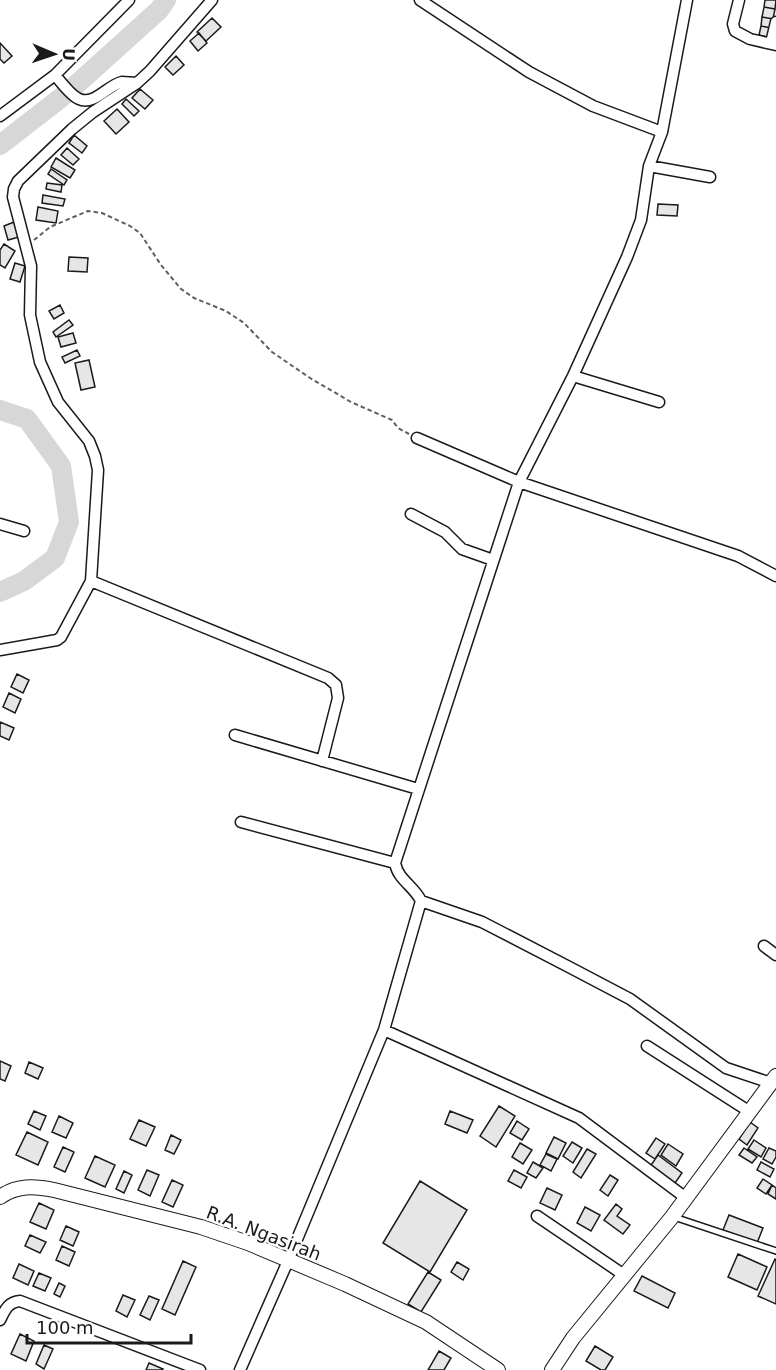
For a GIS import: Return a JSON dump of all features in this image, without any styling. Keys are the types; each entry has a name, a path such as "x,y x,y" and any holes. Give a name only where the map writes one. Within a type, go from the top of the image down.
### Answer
{"street":[{"path":"0,116 57,78 129,0"},
{"path":"0,650 57,640 62,637 91,581 98,470 89,441 58,402 40,362 30,315 32,277 14,205 14,189 18,181 72,129 137,83 212,0"},
{"path":"420,0 529,72 593,106 662,132"},
{"path":"240,1370 384,1030 421,901 417,892 397,873 395,863 519,482 573,376 627,257 641,220 649,166 662,132 687,0"},
{"path":"739,0 733,24 735,31 750,39 773,44 776,22"},
{"path":"57,78 73,95 79,99 88,100 124,82 137,83"},
{"path":"649,166 710,177"},
{"path":"573,376 659,402"},
{"path":"417,438 519,482 738,556 776,576"},
{"path":"411,514 445,532 462,549 493,560"},
{"path":"0,524 24,531"},
{"path":"91,581 328,678 336,685 338,698 322,761"},
{"path":"235,735 418,789"},
{"path":"241,822 395,863"},
{"path":"421,901 482,922 630,999 726,1068 773,1080 686,1198 573,1338 552,1370"},
{"path":"764,946 776,955"},
{"path":"384,1030 579,1118 686,1198"},
{"path":"646,1046 750,1112"},
{"name":"R.A. Ngasirah","path":"0,1197 20,1187 54,1190 201,1227 248,1243 345,1284 426,1322 498,1370"},
{"path":"537,1216 624,1275"},
{"path":"0,1320 6,1308 13,1302 20,1301 200,1370"}],"lane":[{"path":"672,1216 776,1251"}],"path":[{"path":"28,254 38,236 50,226 88,211 102,213 120,221 140,233 180,289 244,322 272,352 310,378 351,402 392,420 398,428 417,438"}],"building":[{"path":"765,0 776,0 775,9 764,7"},
{"path":"764,7 775,9 773,19 762,17"},
{"path":"762,17 773,19 772,28 761,26"},
{"path":"212,18 221,27 206,41 197,32"},
{"path":"761,26 772,28 770,38 759,35"},
{"path":"199,33 207,43 198,51 190,41"},
{"path":"0,43 12,56 4,63 0,59"},
{"path":"176,56 184,65 173,75 165,67"},
{"path":"140,89 153,100 145,109 132,98"},
{"path":"126,99 139,111 134,116 122,104"},
{"path":"117,109 129,122 116,134 104,121"},
{"path":"74,135 87,146 82,153 69,143"},
{"path":"67,148 79,159 73,165 61,155"},
{"path":"56,158 75,170 70,178 51,167"},
{"path":"51,169 67,180 64,185 48,174"},
{"path":"47,183 62,185 61,192 46,189"},
{"path":"43,195 65,199 63,206 42,203"},
{"path":"658,204 678,205 677,216 657,215"},
{"path":"38,207 58,211 56,223 36,220"},
{"path":"14,222 19,237 8,240 4,226"},
{"path":"4,244 15,251 5,268 0,265 0,250"},
{"path":"69,257 88,258 87,272 68,271"},
{"path":"15,263 25,266 20,282 10,279"},
{"path":"60,305 64,313 54,319 49,311"},
{"path":"69,320 73,325 56,337 53,332"},
{"path":"73,333 76,343 61,347 58,337"},
{"path":"77,350 80,356 65,363 62,357"},
{"path":"89,360 95,387 81,390 75,363"},
{"path":"17,674 29,680 23,693 11,687"},
{"path":"9,693 21,699 15,713 3,707"},
{"path":"0,722 14,728 9,740 0,736"},
{"path":"0,1061 11,1066 5,1081 0,1079"},
{"path":"29,1062 43,1068 38,1079 25,1073"},
{"path":"499,1106 515,1116 496,1147 480,1136"},
{"path":"34,1111 46,1116 40,1130 28,1124"},
{"path":"450,1111 473,1120 467,1133 445,1124"},
{"path":"59,1116 73,1123 66,1138 52,1132"},
{"path":"139,1120 155,1127 146,1146 130,1139"},
{"path":"517,1121 529,1129 522,1140 510,1133"},
{"path":"750,1122 758,1128 747,1145 739,1139"},
{"path":"27,1132 48,1142 38,1165 16,1155"},
{"path":"171,1135 181,1140 174,1154 165,1150"},
{"path":"554,1137 566,1143 558,1159 546,1153"},
{"path":"656,1138 665,1144 655,1159 646,1153"},
{"path":"754,1140 766,1148 761,1157 748,1149"},
{"path":"572,1142 582,1148 573,1163 563,1156"},
{"path":"520,1143 532,1150 523,1164 512,1157"},
{"path":"668,1144 683,1154 676,1166 661,1155"},
{"path":"63,1147 74,1152 65,1172 54,1167"},
{"path":"744,1148 757,1157 752,1163 739,1155"},
{"path":"769,1148 776,1151 772,1164 763,1159"},
{"path":"587,1149 596,1154 581,1178 573,1172"},
{"path":"546,1154 557,1159 551,1171 540,1165"},
{"path":"658,1155 682,1173 673,1186 649,1168"},
{"path":"95,1156 115,1165 105,1187 85,1178"},
{"path":"533,1162 543,1168 536,1178 527,1173"},
{"path":"761,1162 774,1169 770,1177 757,1170"},
{"path":"147,1170 159,1175 150,1196 138,1190"},
{"path":"514,1170 527,1177 521,1188 508,1181"},
{"path":"124,1171 132,1175 124,1193 116,1189"},
{"path":"610,1175 618,1180 608,1196 600,1190"},
{"path":"763,1179 772,1185 766,1194 757,1188"},
{"path":"172,1180 183,1185 173,1207 162,1202"},
{"path":"420,1181 467,1210 430,1272 383,1243"},
{"path":"772,1185 776,1188 776,1199 768,1194"},
{"path":"547,1188 562,1195 555,1210 540,1203"},
{"path":"39,1203 54,1210 46,1229 30,1222"},
{"path":"616,1204 622,1209 617,1216 630,1225 623,1234 604,1220"},
{"path":"585,1207 600,1215 591,1231 577,1223"},
{"path":"729,1215 763,1228 757,1243 723,1230"},
{"path":"66,1226 79,1232 73,1246 60,1240"},
{"path":"30,1235 46,1242 40,1253 25,1246"},
{"path":"62,1246 75,1252 69,1266 56,1260"},
{"path":"738,1254 767,1267 757,1290 728,1277"},
{"path":"776,1260 776,1304 758,1296"},
{"path":"183,1261 196,1267 175,1315 162,1309"},
{"path":"457,1262 469,1269 463,1280 451,1272"},
{"path":"19,1264 34,1271 28,1285 13,1278"},
{"path":"428,1272 441,1280 421,1312 408,1304"},
{"path":"39,1273 51,1278 45,1291 33,1286"},
{"path":"642,1276 675,1293 668,1308 634,1291"},
{"path":"59,1283 65,1286 60,1297 54,1294"},
{"path":"123,1295 135,1300 127,1317 116,1311"},
{"path":"149,1296 159,1300 150,1320 140,1315"},
{"path":"20,1334 34,1341 26,1361 11,1354"},
{"path":"44,1345 53,1349 44,1369 36,1364"},
{"path":"595,1346 613,1357 605,1370 586,1361"},
{"path":"439,1351 451,1358 444,1370 428,1370"},
{"path":"149,1363 163,1369 146,1370"}],"waterway":[{"path":"0,145 67,93 159,10 166,0"},
{"path":"0,410 27,419 61,466 69,522 55,558 24,581 0,592"}]}
